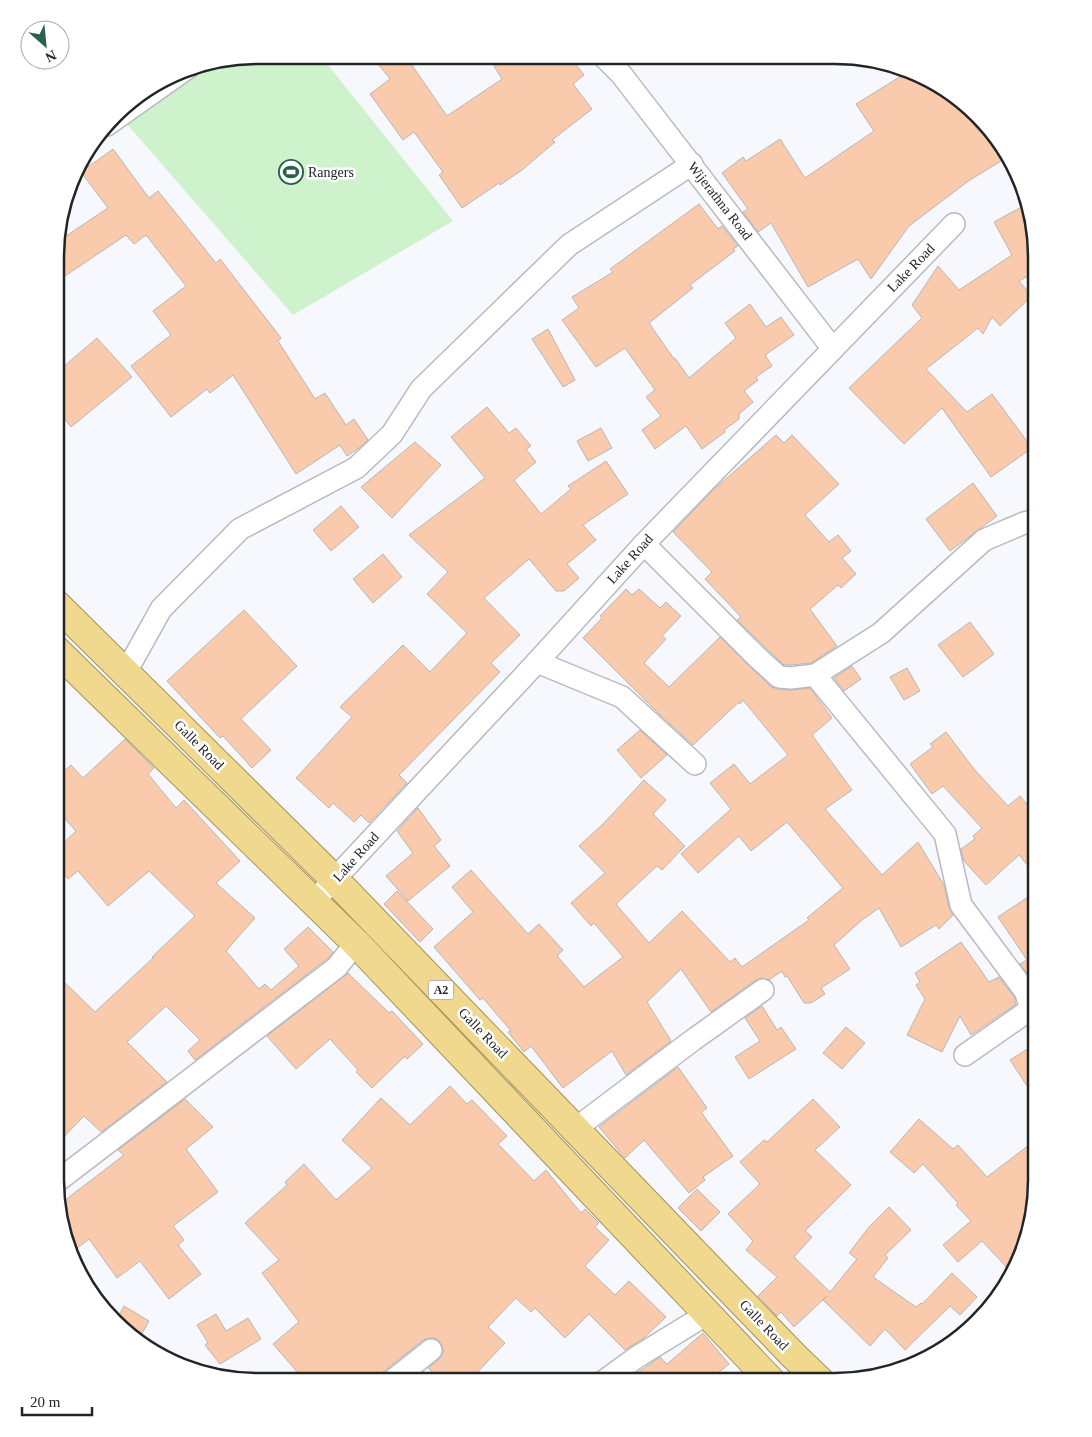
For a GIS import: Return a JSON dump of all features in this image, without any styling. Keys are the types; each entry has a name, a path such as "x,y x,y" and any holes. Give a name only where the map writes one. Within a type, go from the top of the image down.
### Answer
{"highway":[{"name":"Galle Road","path":"64,612 335,880 812,1373"},
{"name":"A2","path":"64,658 356,943 762,1373"},
{"path":"667,1272 691,1248"}],"street":[{"name":"Wijerathna Road","path":"611,64 622,74 692,164 833,349"},
{"path":"126,672 161,609 240,529 356,468 392,434 421,389 570,245 692,164"},
{"name":"Lake Road","path":"314,901 537,662 644,544 954,224"},
{"path":"644,544 758,658 778,676 791,678 815,675 881,633 984,540 1028,522"},
{"path":"537,662 622,696 695,764"},
{"path":"815,675 945,834 961,904 1025,991 1028,999"},
{"path":"64,1176 337,967 356,943"},
{"path":"576,1129 693,1040 763,990"},
{"path":"965,1055 1028,1011"},
{"path":"615,1373 637,1357 707,1314"},
{"path":"402,1373 431,1350"}],"green space":[{"name":"Rangers","path":"244,64 327,64 453,221 293,315 126,123 193,75 207,70"}],"building":[{"path":"378,64 411,64 447,116 502,79 493,64 575,64 584,75 573,84 592,109 552,140 555,142 522,170 462,208 439,175 443,172 414,132 403,140 370,94 390,79"},
{"path":"902,76 909,78 943,96 963,112 972,120 978,131 980,130 1002,160 967,182 909,226 871,279 858,259 808,287 771,223 758,232 743,212 748,209 722,173 743,157 746,161 780,139 805,178 874,131 856,104"},
{"path":"113,149 149,198 158,191 216,263 220,259 281,338 278,341 315,399 325,393 346,425 354,419 368,440 347,456 340,445 296,474 233,375 210,393 207,389 171,417 131,366 171,335 153,311 186,286 146,235 134,244 126,235 65,276 65,237 108,208 82,174 85,169"},
{"path":"699,204 718,229 722,226 738,246 733,249 735,251 690,285 693,288 649,323 674,359 689,378 736,338 725,323 750,304 766,327 781,317 794,335 765,355 772,366 756,377 758,380 744,391 753,402 739,414 739,419 724,430 725,432 702,449 686,426 655,449 642,430 661,416 646,397 655,390 625,348 596,367 562,320 579,308 572,297 613,272 610,269"},
{"path":"1022,207 1027,231 1028,276 1019,281 1028,291 1028,300 1000,326 992,317 983,334 978,328 926,369 967,412 992,394 1028,443 1028,451 991,477 942,408 904,444 849,388 922,318 912,305 938,266 959,290 1012,255 994,222"},
{"path":"548,329 575,380 563,387 532,339"},
{"path":"97,338 132,377 71,427 64,418 64,366"},
{"path":"487,407 509,433 516,428 531,446 526,449 536,462 514,480 541,514 571,489 568,486 606,461 628,494 583,525 596,540 567,564 579,578 564,591 556,591 529,559 484,598 520,635 491,663 500,672 399,775 407,783 369,823 361,815 354,822 333,803 329,808 296,778 352,717 340,707 403,645 430,672 467,633 427,594 448,572 409,535 485,478 451,437"},
{"path":"601,428 612,448 588,461 577,441"},
{"path":"776,435 784,443 792,435 839,484 805,515 829,542 838,535 851,551 842,558 856,574 841,588 838,585 810,609 837,646 811,663 784,665 737,620 741,617 705,579 712,572 673,532 712,491"},
{"path":"415,442 441,465 392,518 361,487"},
{"path":"973,483 997,516 950,551 926,519"},
{"path":"341,506 359,527 331,551 313,530"},
{"path":"383,554 402,577 373,603 353,579"},
{"path":"626,589 632,595 639,589 660,608 666,602 681,616 662,636 666,639 644,663 669,687 720,637 771,687 790,690 810,688 832,718 812,735 852,790 825,809 882,875 918,842 944,885 949,908 953,915 939,929 936,925 901,947 879,908 862,920 834,945 850,969 821,988 825,994 811,1003 804,1003 782,971 769,980 762,978 756,980 711,1012 681,969 647,1002 671,1041 626,1075 612,1051 563,1088 531,1046 524,1052 508,1032 511,1031 483,998 480,1000 434,947 473,912 452,887 471,870 528,934 539,924 563,950 557,956 584,987 623,957 594,923 591,926 571,903 605,873 579,846 604,823 644,780 666,800 653,814 685,846 662,870 657,866 616,904 649,943 682,911 730,962 735,958 742,967 809,920 807,918 843,888 787,822 751,851 739,836 698,873 681,854 731,809 710,783 734,764 750,784 788,755 743,700 693,745 583,638 602,618 600,616"},
{"path":"244,610 297,666 241,719 271,750 252,768 223,736 220,738 167,681"},
{"path":"970,622 994,654 963,677 938,645"},
{"path":"852,666 861,679 844,691 834,678"},
{"path":"907,668 920,691 904,700 890,677"},
{"path":"640,730 667,755 641,778 617,750"},
{"path":"946,732 974,769 1008,806 1020,796 1028,805 1028,866 1019,855 986,885 964,861 961,849 975,839 973,836 982,828 943,786 932,794 910,764 933,747 930,744"},
{"path":"125,739 154,768 148,774 176,808 184,800 240,861 216,883 255,918 226,951 259,989 265,984 271,990 299,966 284,949 308,927 333,952 328,958 195,1060 188,1051 200,1040 166,1006 127,1042 167,1082 101,1132 84,1116 64,1137 64,982 95,1012 195,916 149,871 108,906 78,871 68,879 64,874 64,842 76,831 64,818 64,772 71,765 83,778"},
{"path":"418,808 441,840 434,846 450,866 408,901 386,876 413,853 397,831"},
{"path":"397,891 433,929 420,942 384,904"},
{"path":"1028,897 1028,974 1020,964 1027,960 998,917"},
{"path":"961,942 989,982 999,977 1014,997 1016,1004 971,1035 960,1016 942,1052 907,1035 925,999 916,985 920,982 915,973"},
{"path":"348,973 389,1013 392,1011 423,1044 407,1059 405,1056 372,1088 356,1072 358,1070 330,1039 296,1069 267,1036"},
{"path":"762,1006 777,1030 781,1027 796,1049 749,1079 735,1057 760,1041 745,1018"},
{"path":"846,1027 865,1043 842,1069 823,1053"},
{"path":"1028,1049 1028,1087 1010,1060"},
{"path":"678,1067 707,1108 701,1112 733,1156 703,1177 705,1180 689,1193 644,1140 625,1158 599,1127"},
{"path":"450,1086 467,1104 472,1100 507,1136 498,1144 534,1181 546,1170 581,1213 585,1209 599,1223 595,1227 609,1240 585,1266 615,1295 629,1281 666,1317 644,1338 625,1350 589,1314 565,1338 535,1308 531,1312 516,1298 488,1327 505,1343 477,1373 433,1373 428,1368 443,1354 443,1349 440,1342 435,1338 430,1338 423,1340 383,1373 298,1373 273,1344 299,1322 262,1273 279,1260 245,1223 287,1185 285,1182 304,1164 336,1200 372,1168 342,1140 381,1098 410,1125"},
{"path":"185,1099 213,1127 186,1149 218,1192 173,1226 184,1240 178,1245 201,1274 169,1299 140,1261 117,1278 89,1239 76,1249 67,1218 65,1200 124,1155 118,1150"},
{"path":"813,1099 840,1127 815,1150 851,1185 805,1231 812,1237 794,1257 830,1292 857,1259 849,1253 869,1227 889,1207 911,1230 885,1255 888,1258 873,1277 916,1307 922,1304 952,1273 977,1297 960,1315 950,1306 905,1350 885,1329 870,1346 823,1300 827,1296 794,1327 781,1312 777,1316 758,1296 777,1277 746,1250 753,1241 728,1214 760,1184 740,1162 764,1140 767,1142"},
{"path":"919,1119 953,1149 958,1145 987,1177 1028,1146 1028,1193 1025,1218 1014,1254 1007,1268 982,1241 958,1262 943,1245 971,1221 956,1205 958,1203 923,1164 914,1173 890,1152"},
{"path":"697,1189 720,1212 701,1231 678,1208"},
{"path":"124,1306 149,1321 141,1335 119,1315"},
{"path":"216,1314 226,1331 248,1318 261,1339 220,1364 205,1345 208,1343 197,1325"},
{"path":"703,1333 729,1364 718,1373 637,1373 660,1357 667,1364"}],"place":[{"name":"Rangers","path":"291,172"}]}
